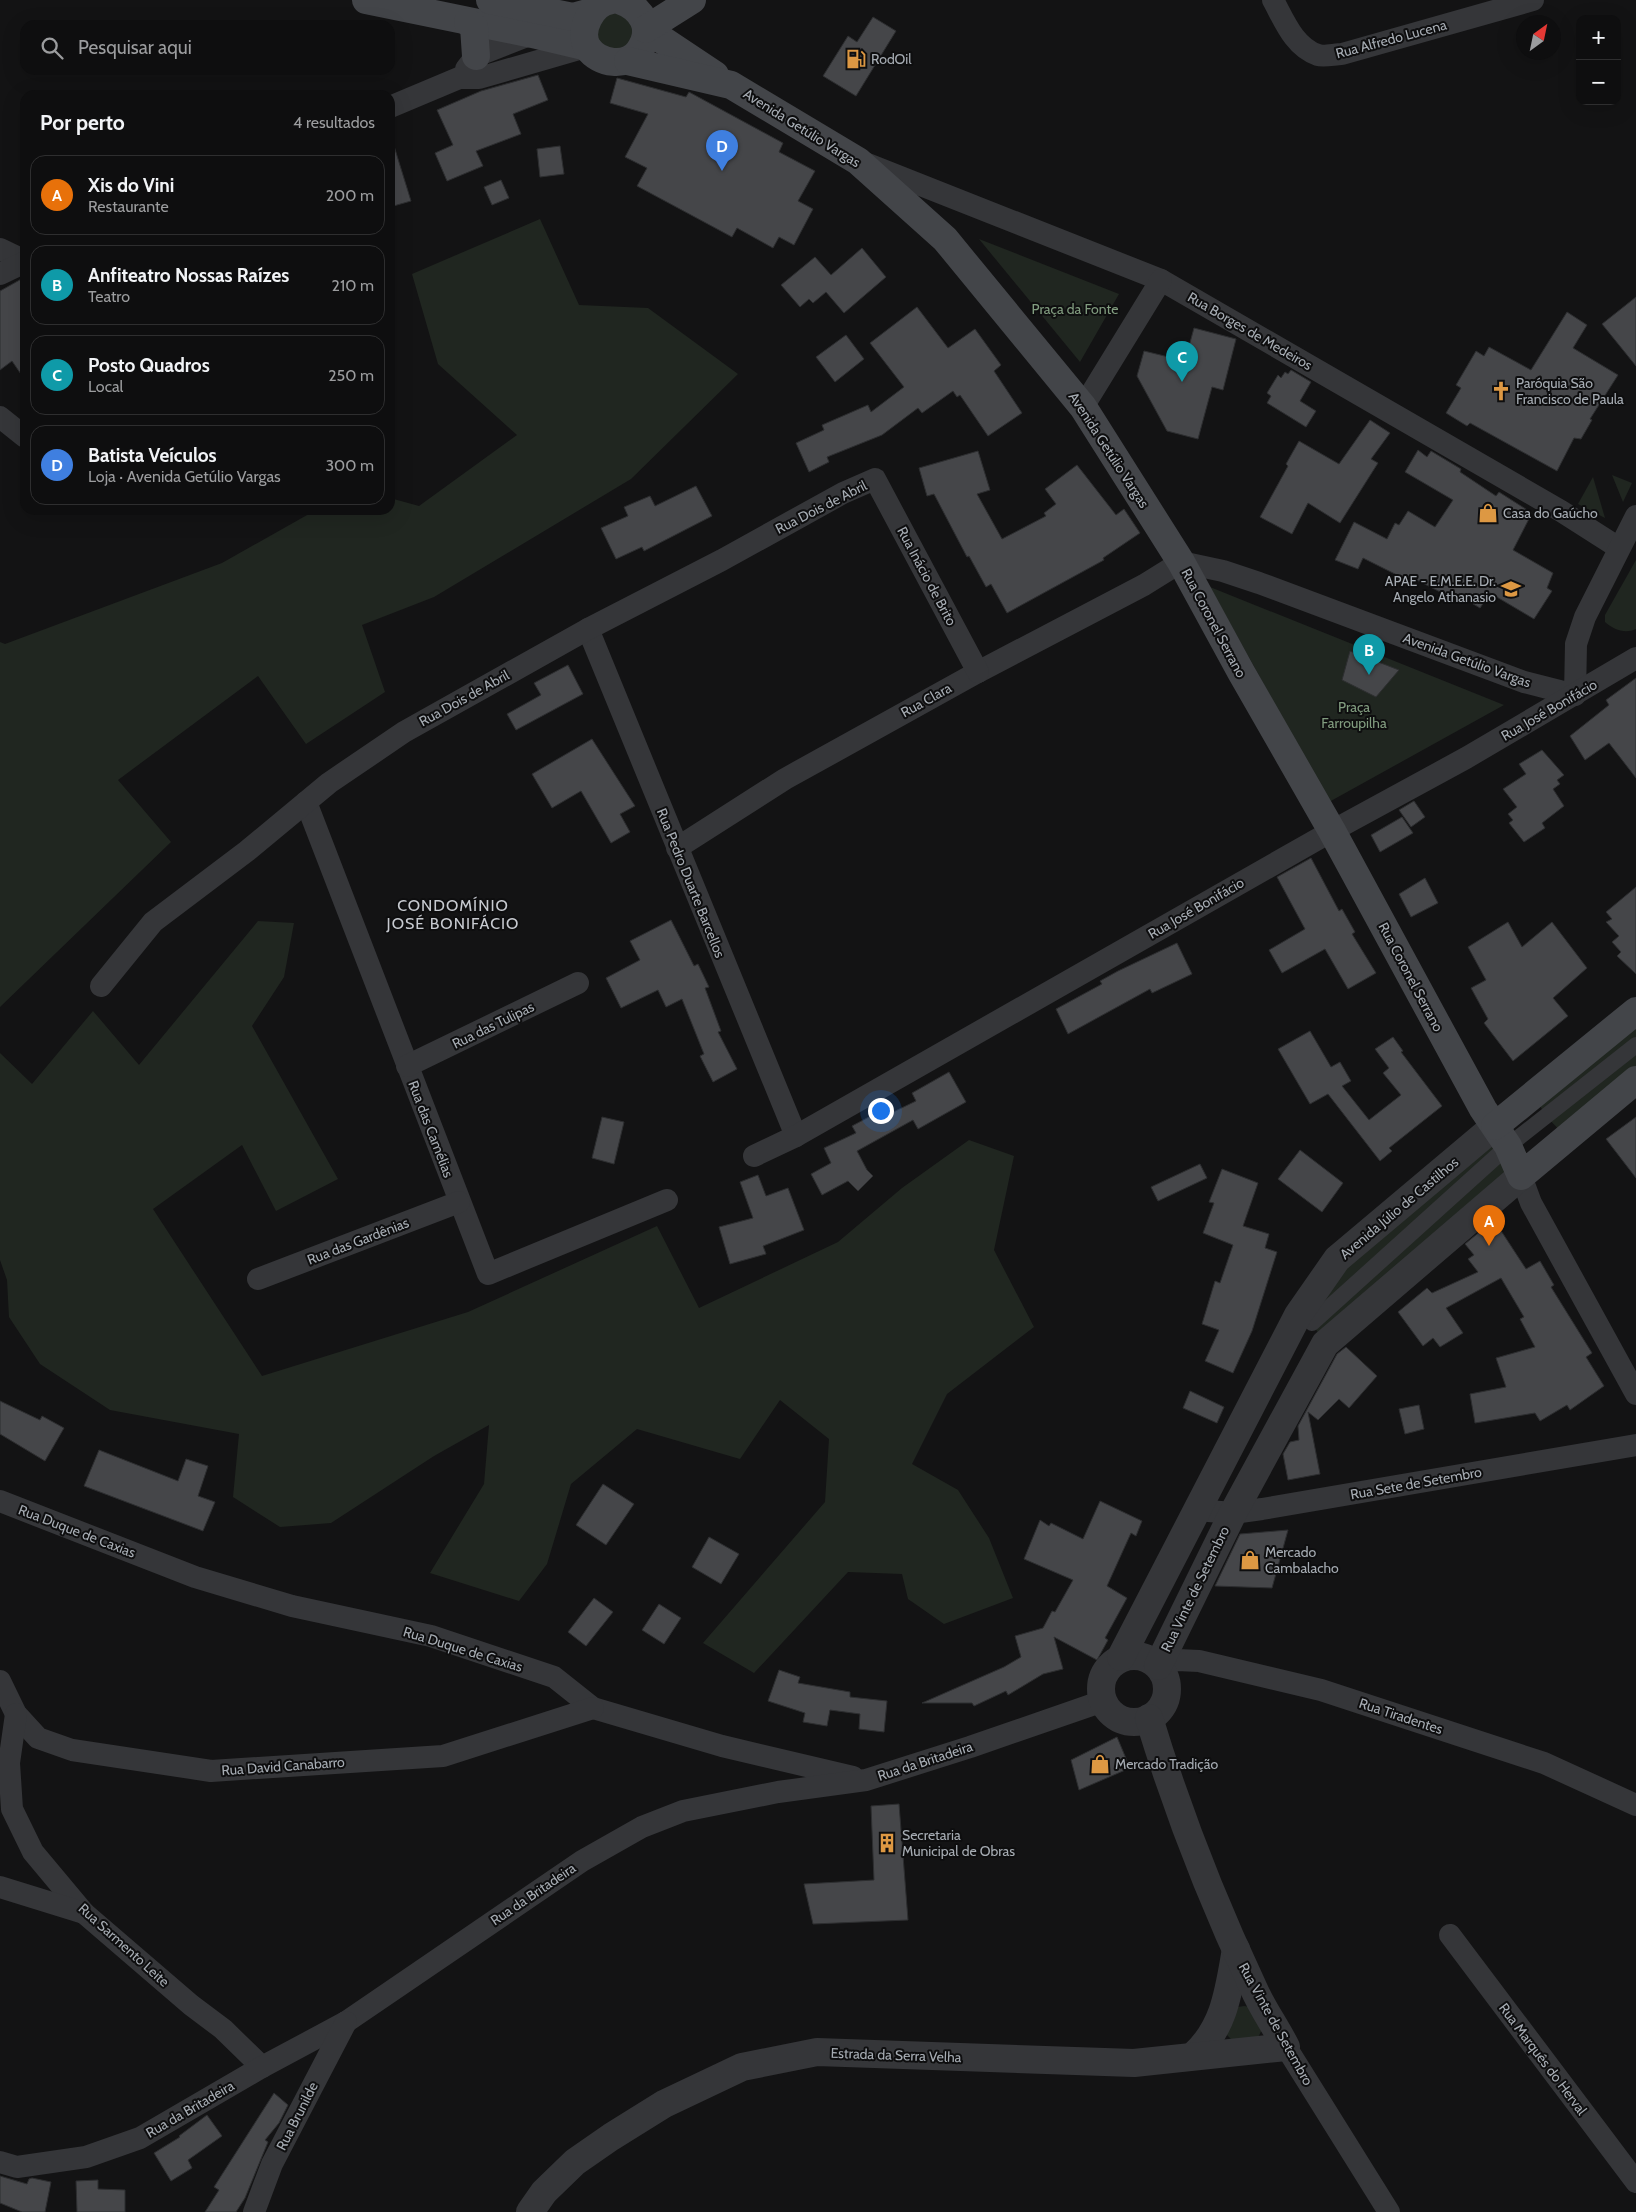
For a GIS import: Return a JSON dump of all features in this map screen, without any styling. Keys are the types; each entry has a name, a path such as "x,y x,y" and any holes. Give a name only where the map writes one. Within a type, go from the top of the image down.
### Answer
{"main road":[{"path":"366,0 454,17 468,22 588,47 600,58 610,62 628,61 637,54 644,44 646,29 643,18 636,9 612,5 490,0"},
{"path":"646,29 692,0"},
{"path":"532,34 612,5"},
{"path":"588,47 585,28 612,5"},
{"path":"468,22 474,27 476,56"},
{"path":"646,29 731,85"},
{"name":"Avenida Getúlio Vargas","path":"628,61 731,85 858,161 945,239 1083,407 1181,562"},
{"name":"Rua Coronel Serrano","path":"1181,562 1241,672 1332,831 1483,1109 1501,1136 1520,1176"},
{"name":"Avenida Júlio de Castilhos","path":"1501,1136 1540,1105 1636,1011"},
{"name":"Avenida Júlio de Castilhos","path":"1520,1176 1636,1080"}],"street":[{"name":"Rua Alfredo Lucena","path":"1273,0 1289,30 1303,47 1319,56 1342,54 1533,0"},
{"path":"459,78 476,56 532,34"},
{"path":"395,106 459,78 479,78 588,47"},
{"name":"Rua Borges de Medeiros","path":"858,161 1161,280 1561,511 1619,548"},
{"path":"0,249 20,259"},
{"path":"0,274 20,264"},
{"path":"1083,407 1161,280"},
{"path":"0,417 20,433"},
{"name":"Rua Dois de Abril","path":"101,986 153,922 329,783 404,732 588,629 722,560 843,493 876,479"},
{"name":"Rua Inácio de Brito","path":"876,479 978,672"},
{"path":"1575,695 1576,644 1585,617 1636,516"},
{"name":"Rua Clara","path":"677,848 785,779 978,672 1144,585 1181,562"},
{"name":"Avenida Getúlio Vargas","path":"1181,562 1224,571 1524,682 1575,695"},
{"name":"Rua Pedro Duarte Barcellos","path":"588,629 796,1136"},
{"name":"Rua José Bonifácio","path":"754,1156 796,1136 1332,831 1466,758 1636,658"},
{"name":"Rua das Camélias","path":"306,802 488,1274 667,1200"},
{"name":"Rua das Tulipas","path":"407,1066 578,983"},
{"path":"1567,1138 1540,1105 1636,1045"},
{"name":"Avenida Júlio de Castilhos","path":"1233,1513 1311,1327 1337,1259 1501,1136"},
{"name":"Avenida Júlio de Castilhos","path":"1196,1510 1311,1327 1520,1176"},
{"name":"Rua Coronel Serrano","path":"1520,1176 1531,1203 1636,1394"},
{"name":"Rua das Gardênias","path":"258,1279 459,1202"},
{"name":"Rua Sete de Setembro","path":"1196,1510 1233,1513 1636,1445"},
{"name":"Rua Duque de Caxias","path":"0,1501 195,1577 292,1606 431,1636 554,1677 593,1708 722,1746 866,1780"},
{"path":"1121,1657 1134,1656 1145,1658 1158,1666 1166,1682 1167,1693 1161,1708 1139,1720 1119,1718 1110,1712 1102,1701 1101,1682 1106,1671 1121,1657 1196,1510"},
{"name":"Rua Vinte de Setembro","path":"1158,1666 1233,1513"},
{"name":"Rua Tiradentes","path":"1158,1666 1176,1660 1199,1661 1321,1690 1544,1763 1636,1805"},
{"name":"Rua David Canabarro","path":"0,1681 16,1714 38,1738 72,1750 211,1770 443,1756 593,1708"},
{"name":"Rua da Britadeira","path":"0,2162 17,2167 86,2157 140,2138 262,2067 346,2022 582,1861 642,1827 683,1812 778,1792 866,1780 970,1747 1102,1701"},
{"name":"Rua Sarmento Leite","path":"16,1714 9,1763 12,1809 33,1852 84,1913 191,2005 223,2029 262,2067"},
{"name":"Rua Vinte de Setembro","path":"1139,1720 1165,1769 1211,1896 1254,1990 1286,2047 1389,2212"},
{"path":"0,1887 84,1913"},
{"name":"Rua Marquês do Herval","path":"1450,1935 1636,2182"},
{"path":"1193,2056 1211,2039 1220,2020 1228,1996 1236,1949"},
{"name":"Rua Brunilde","path":"254,2212 272,2164 346,2022"},
{"name":"Estrada da Serra Velha","path":"530,2212 544,2192 575,2162 611,2137 664,2104 742,2067 817,2052 1134,2063 1286,2047"}],"green space":[{"path":"600,13 631,14 637,44 603,54 591,27"},
{"path":"540,219 579,305 648,308 738,374 631,479 434,597 362,625 385,692 306,744 258,676 118,780 171,842 0,1007 0,642 5,644 222,563 307,515 395,515 395,499 419,506 517,435 438,364 412,274"},
{"name":"Praça da Fonte","path":"979,239 1119,294 1080,362"},
{"path":"1612,475 1632,483 1623,502"},
{"path":"1593,477 1605,518 1578,504"},
{"path":"1636,560 1636,629 1620,630 1605,622 1605,615"},
{"name":"Praça Farroupilha","path":"1210,587 1504,705 1329,802"},
{"path":"258,921 294,923 284,977 252,1026 338,1179 276,1211 242,1145 153,1209 262,1376 468,1312 657,1226 699,1308 838,1242 902,1188 969,1140 1014,1156 994,1250 1034,1327 947,1394 912,1464 958,1490 989,1538 1013,1598 944,1624 908,1599 902,1574 848,1572 754,1673 703,1643 825,1502 829,1439 780,1400 740,1459 637,1429 571,1484 547,1564 519,1601 430,1573 484,1484 489,1425 434,1456 331,1523 280,1527 233,1497 239,1434 110,1410 40,1364 9,1317 7,1280 0,1260 0,1053 32,1084 93,1011 139,1065"},
{"path":"1636,1011 1636,1080 1567,1138 1546,1116 1533,1094"},
{"path":"1495,1126 1521,1176 1325,1344 1312,1323 1337,1259"},
{"path":"1238,2007 1251,2007 1263,2028 1257,2039 1234,2042 1226,2034"}],"building":[{"name":"RodOil","path":"873,17 896,31 856,96 823,76 848,36 857,42"},
{"path":"538,75 548,100 513,114 521,134 476,151 483,166 447,181 435,153 453,145 437,110 481,91"},
{"path":"617,78 686,97 689,92 783,143 779,152 815,171 798,201 813,209 794,245 779,237 773,248 737,228 732,237 637,186 647,168 625,157 648,114 610,103"},
{"path":"560,146 564,174 540,177 537,149"},
{"path":"395,149 411,201 395,206"},
{"path":"501,180 509,198 492,205 484,187"},
{"path":"862,248 886,277 844,313 826,292 813,303 809,299 800,307 781,285 815,257 831,275"},
{"path":"20,280 20,373 12,361 0,370 0,291"},
{"path":"1636,297 1636,366 1602,324"},
{"path":"917,307 948,348 975,329 1001,365 994,371 1022,413 988,436 960,395 957,397 953,391 922,413 918,408 882,435 827,457 829,462 809,472 796,443 824,430 822,425 868,405 871,412 904,387 870,343"},
{"name":"Paróquia São Francisco de Paula","path":"1567,312 1587,325 1573,348 1618,375 1590,419 1592,420 1581,439 1574,438 1557,471 1470,423 1467,426 1446,413 1461,388 1456,385 1476,351 1484,356 1489,347 1531,370"},
{"path":"1194,328 1236,339 1223,390 1212,387 1198,439 1167,431 1137,376 1144,351 1185,361"},
{"path":"846,335 864,359 835,382 816,357"},
{"path":"1291,370 1311,382 1300,401 1316,411 1306,427 1267,403 1271,396 1267,393 1278,375 1281,378 1285,372 1288,374"},
{"path":"1370,420 1390,433 1371,459 1378,463 1340,523 1308,503 1292,534 1260,517 1288,466 1286,464 1299,441 1339,464"},
{"path":"1418,450 1427,457 1431,451 1461,469 1460,472 1496,496 1499,492 1532,513 1513,550 1553,573 1547,588 1552,591 1534,619 1490,593 1480,608 1453,592 1450,597 1409,576 1407,580 1363,558 1358,569 1335,560 1354,522 1387,539 1395,523 1399,525 1408,511 1435,527 1453,500 1405,472"},
{"path":"978,451 990,490 977,494 1002,539 1046,516 1044,513 1056,504 1045,489 1077,465 1116,515 1124,509 1140,533 1103,558 1104,560 1007,613 991,584 986,587 969,556 967,557 934,494 927,496 919,468"},
{"path":"696,486 712,516 644,551 642,547 616,559 601,528 628,516 624,507 650,496 655,506"},
{"path":"1350,651 1399,670 1376,697 1342,680"},
{"path":"568,665 583,694 516,730 507,714 541,695 534,683"},
{"path":"1636,678 1636,778 1609,743 1585,760 1570,736 1609,705 1606,700"},
{"path":"592,739 635,806 620,814 630,832 611,843 581,791 552,808 532,774"},
{"path":"1542,750 1564,775 1557,780 1560,784 1553,789 1564,806 1542,823 1545,828 1524,842 1509,823 1513,820 1508,814 1517,807 1503,789 1526,774 1519,764"},
{"path":"1414,801 1425,817 1411,827 1399,810"},
{"path":"1402,817 1413,833 1380,852 1371,835"},
{"path":"1311,858 1339,911 1342,909 1355,932 1352,934 1376,973 1348,989 1325,949 1282,973 1269,950 1305,929 1277,877"},
{"path":"1425,878 1438,903 1411,917 1399,894"},
{"path":"1636,887 1636,974 1617,956 1621,952 1612,942 1619,936 1606,922 1612,919 1606,912"},
{"path":"671,920 694,966 698,964 709,987 705,988 721,1031 718,1032 737,1069 713,1082 700,1056 704,1054 682,999 666,1007 658,990 621,1008 606,978 640,960 630,941"},
{"path":"1508,922 1522,947 1552,922 1587,968 1553,998 1568,1016 1513,1061 1484,1023 1488,1019 1471,988 1486,980 1468,947"},
{"path":"1177,943 1192,974 1152,993 1150,989 1068,1034 1056,1009 1102,984 1100,981 1118,971"},
{"path":"1310,1031 1331,1067 1340,1062 1351,1081 1342,1086 1369,1120 1401,1095 1383,1073 1389,1068 1375,1049 1393,1037 1403,1051 1401,1052 1442,1106 1389,1148 1392,1151 1380,1161 1328,1094 1310,1104 1278,1049"},
{"path":"949,1072 966,1102 918,1129 913,1120 857,1151 867,1170 873,1176 858,1191 848,1181 822,1195 811,1174 831,1163 824,1148 856,1133 852,1126 882,1110 885,1116 916,1101 912,1093"},
{"path":"602,1117 624,1122 614,1164 592,1158"},
{"path":"1636,1117 1636,1178 1606,1139"},
{"path":"1300,1150 1343,1183 1322,1212 1278,1179"},
{"path":"1200,1164 1207,1178 1158,1201 1151,1187"},
{"path":"1222,1169 1258,1183 1243,1226 1269,1234 1265,1248 1277,1252 1252,1331 1233,1373 1205,1361 1219,1330 1202,1324 1215,1281 1220,1283 1233,1245 1203,1233 1214,1203 1209,1202"},
{"path":"758,1175 766,1196 788,1188 804,1230 763,1246 766,1254 730,1264 719,1227 753,1218 740,1182"},
{"path":"1494,1220 1526,1269 1540,1261 1554,1285 1551,1287 1592,1353 1586,1357 1604,1386 1570,1410 1567,1405 1540,1421 1535,1413 1475,1423 1470,1394 1506,1387 1496,1358 1535,1347 1520,1319 1524,1317 1501,1278 1446,1308 1463,1333 1440,1347 1433,1338 1423,1346 1398,1312 1427,1288 1432,1293 1478,1272 1468,1259 1474,1255 1465,1244"},
{"path":"1346,1347 1377,1376 1349,1408 1339,1399 1318,1420 1308,1412 1320,1474 1288,1480 1283,1454 1290,1442 1299,1440 1298,1426 1337,1354"},
{"path":"1190,1391 1224,1407 1217,1423 1183,1408"},
{"path":"0,1401 40,1420 42,1416 64,1428 45,1461 0,1434"},
{"path":"1419,1405 1424,1429 1405,1434 1399,1409"},
{"path":"99,1450 178,1481 186,1459 208,1466 198,1496 215,1502 203,1531 84,1486"},
{"path":"603,1484 634,1504 606,1545 576,1525"},
{"path":"1100,1501 1142,1521 1136,1536 1131,1533 1107,1586 1127,1598 1105,1638 1108,1640 1097,1660 1054,1637 1063,1669 1043,1674 1008,1695 1006,1691 974,1706 972,1703 922,1703 1004,1667 1021,1657 1015,1636 1043,1628 1052,1611 1055,1612 1073,1580 1024,1559 1040,1520 1049,1526 1051,1523 1083,1539"},
{"name":"Mercado Cambalacho","path":"1288,1530 1272,1588 1215,1586 1240,1534"},
{"path":"709,1537 739,1554 721,1584 692,1567"},
{"path":"594,1598 613,1612 586,1646 568,1632"},
{"path":"659,1604 681,1618 664,1644 642,1630"},
{"path":"779,1670 800,1677 798,1683 850,1692 850,1697 887,1701 884,1732 859,1729 860,1714 830,1710 827,1726 803,1722 805,1713 768,1701"},
{"name":"Mercado Tradição","path":"1117,1737 1130,1768 1079,1790 1071,1760"},
{"name":"Secretaria Municipal de Obras","path":"899,1804 908,1920 813,1924 804,1884 874,1880 871,1806"},
{"path":"274,2093 288,2105 279,2123 265,2140 268,2142 245,2198 236,2212 205,2212 219,2190 214,2187"},
{"path":"207,2115 222,2136 188,2160 192,2168 171,2181 154,2153 180,2137"},
{"path":"0,2176 27,2184 29,2179 32,2178 51,2182 45,2212 22,2212 0,2203"},
{"path":"98,2180 98,2189 125,2190 125,2212 77,2212 76,2181"}],"place":[{"name":"RodOil","path":"856,59"},
{"name":"Batista Veículos","path":"722,171"},
{"name":"Posto Quadros","path":"1182,382"},
{"name":"Paróquia São Francisco de Paula","path":"1501,391"},
{"name":"Casa do Gaúcho","path":"1488,513"},
{"name":"APAE - E.M.E.E. Dr. Angelo Athanasio","path":"1511,589"},
{"name":"Anfiteatro Nossas Raízes","path":"1369,675"},
{"name":"Xis do Vini","path":"1489,1246"},
{"name":"Mercado Cambalacho","path":"1250,1560"},
{"name":"Mercado Tradição","path":"1100,1764"},
{"name":"Secretaria Municipal de Obras","path":"887,1843"}],"district":[{"name":"CONDOMÍNIO JOSÉ BONIFÁCIO","path":"453,914"}]}
